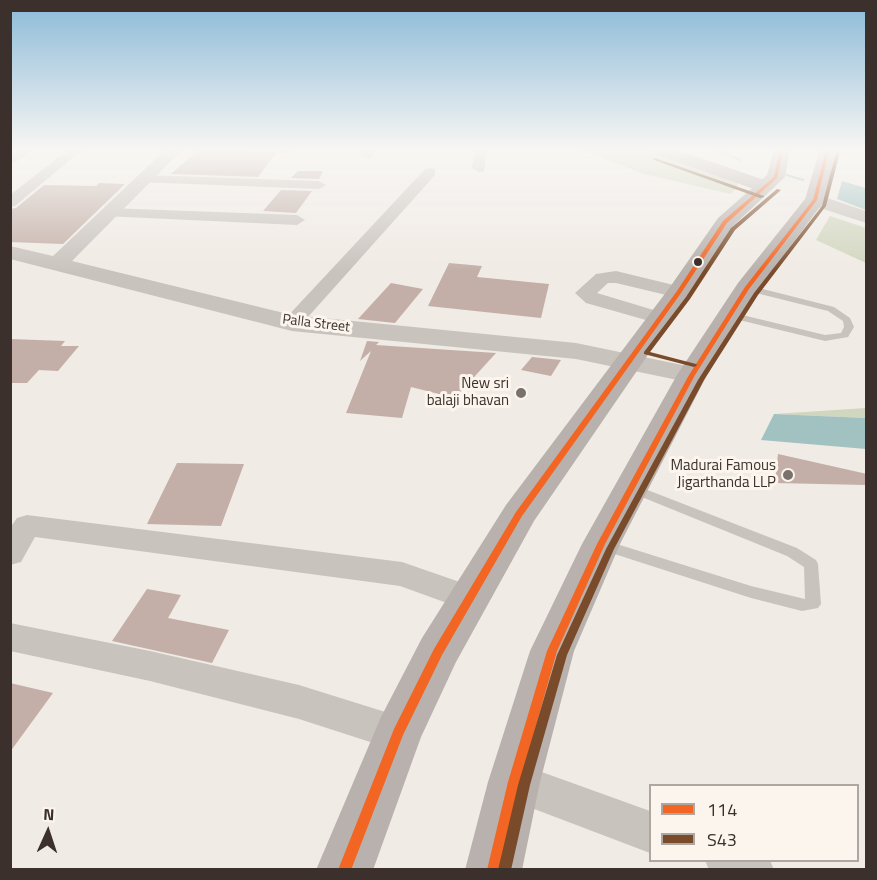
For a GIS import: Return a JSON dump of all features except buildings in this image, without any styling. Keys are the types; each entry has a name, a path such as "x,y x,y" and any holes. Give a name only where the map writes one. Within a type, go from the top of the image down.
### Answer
{"main road":[{"path":"344,870 398,733 469,598 519,514 679,292 725,222 762,190"},
{"path":"493,870 514,782 552,651 601,544 692,375 747,288 815,200 818,190"}],"street":[{"path":"10,203 26,190"},
{"path":"58,263 132,190"},
{"path":"292,323 413,190"},
{"path":"815,200 867,217"},
{"path":"110,213 297,220"},
{"name":"Palla Street","path":"10,252 292,323 565,350 628,360 692,375"},
{"path":"660,318 593,299 585,293 603,278 616,277 679,292"},
{"path":"10,554 27,525 402,574 469,598"},
{"path":"10,637 150,666 298,702 398,733"},
{"path":"514,782 649,831"},
{"path":"730,862 752,870"}],"lane":[{"path":"730,315 825,338 845,335 849,327 847,320 831,309 747,288"},
{"path":"601,544 751,592 802,605 813,604 811,564 792,552 631,488"}],"green space":[{"path":"714,190 734,190 731,194"},
{"path":"830,216 866,228 866,263 816,240"},
{"path":"866,408 866,418 774,414"}],"water":[{"path":"839,190 866,190 866,210 837,199"},
{"path":"774,414 866,418 866,449 761,440"}],"transit line":[{"name":"S43","path":"742,190 762,197"},
{"name":"114","path":"344,870 398,733 438,652 519,514 679,292 725,222 761,190"},
{"name":"S43","path":"694,365 646,353 688,298 733,229 779,190"},
{"name":"114","path":"493,870 514,782 552,651 601,544 692,375 747,288 815,200 817,190"},
{"name":"S43","path":"504,870 524,785 562,655 610,549 701,380 756,294 824,206 828,190"}],"place":[{"name":"New sri balaji bhavan","path":"521,393"},
{"name":"Madurai Famous Jigarthanda LLP","path":"788,475"}]}
